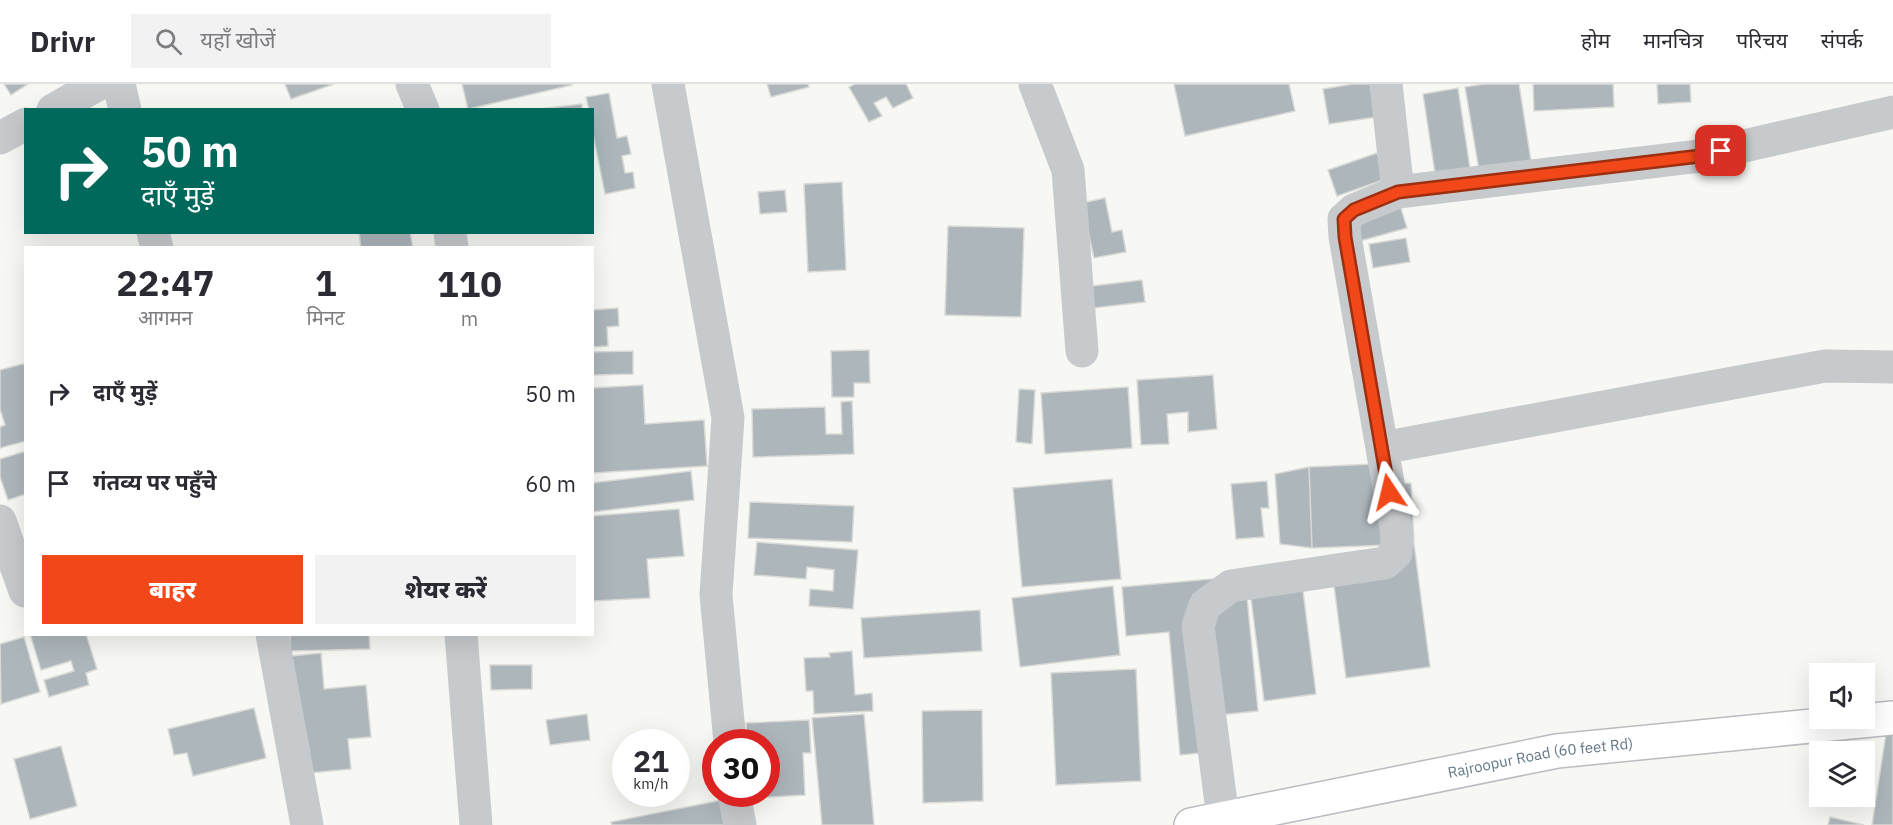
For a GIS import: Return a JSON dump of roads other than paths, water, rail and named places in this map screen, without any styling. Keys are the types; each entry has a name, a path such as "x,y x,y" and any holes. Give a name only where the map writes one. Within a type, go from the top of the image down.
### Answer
{"main road":[{"name":"Rajroopur Road (60 feet Rd)","path":"1191,825 1557,751 1893,718"}],"street":[{"path":"57,108 99,84"},
{"path":"119,84 125,108"},
{"path":"412,84 422,108"},
{"path":"668,84 728,418 716,595 729,729"},
{"path":"1035,84 1068,170 1082,351"},
{"path":"1386,84 1398,192"},
{"path":"1223,818 1198,626 1205,605 1231,586 1385,563 1396,553 1397,535 1345,237 1344,219 1354,210 1398,192 1700,156 1893,112"},
{"path":"0,138 24,125"},
{"path":"1382,448 1825,366 1893,367"},
{"path":"0,521 24,588"},
{"path":"272,636 307,825"},
{"path":"461,636 476,825"},
{"path":"737,807 740,825"}]}
